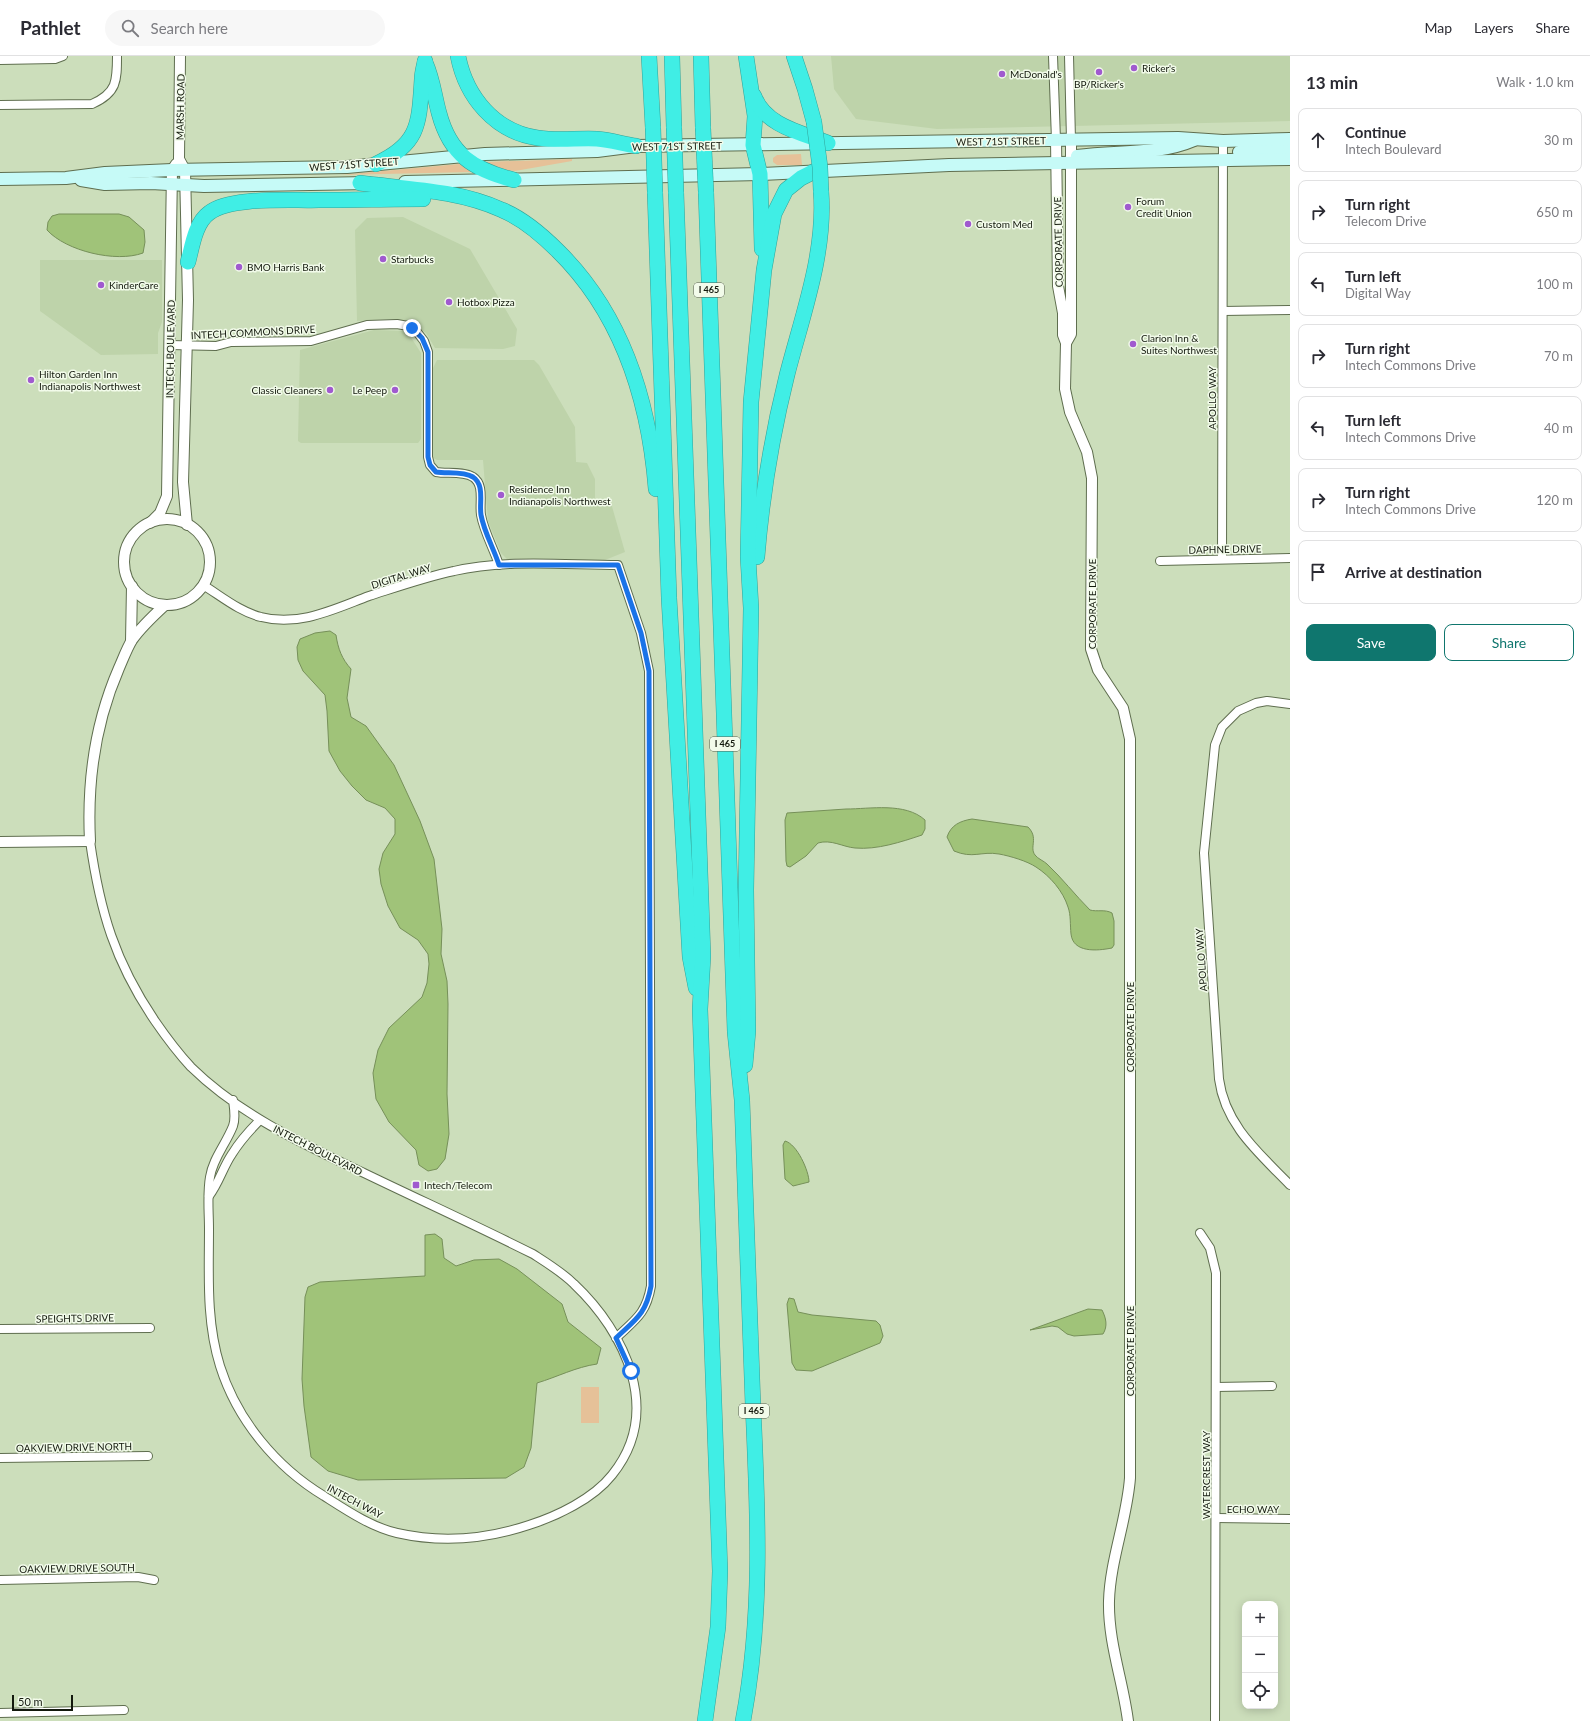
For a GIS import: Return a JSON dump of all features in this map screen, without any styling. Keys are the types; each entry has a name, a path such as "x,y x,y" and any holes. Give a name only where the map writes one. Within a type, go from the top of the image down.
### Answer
{"highway":[{"path":"458,56 464,79 469,90 484,111 504,126 537,138 597,139 636,146"},
{"path":"649,56 653,128 669,598 690,957 700,1010"},
{"name":"I 465","path":"672,56 703,956 700,1010 720,1570 718,1626 705,1721"},
{"name":"I 465","path":"701,56 735,1017 742,1100 758,1536 756,1620 743,1721"},
{"path":"746,56 755,116 753,145 760,174 761,241 764,270"},
{"path":"751,608 763,499 773,439 818,247 821,217 820,167 814,122 794,56"},
{"path":"425,59 433,80 443,125 449,140 462,156 489,173 514,180"},
{"path":"376,164 398,151 413,134 419,117 425,59"},
{"path":"752,91 759,106 774,121 828,142"},
{"path":"742,1100 748,1031 746,890 751,608 748,557 749,442 753,378 764,270 777,205 786,190 793,183 815,171"},
{"path":"360,183 448,194 472,199 515,216 546,240 579,272 594,292 603,306 625,351 646,415 653,461 661,549 669,598"},
{"path":"188,262 196,233 205,216 209,212 228,205 256,201 446,200 468,204 497,215 546,240"}],"main road":[{"name":"WEST 71ST STREET","path":"0,180 66,178 105,173 172,170 347,167 462,156 520,152 597,151 636,146 1178,138 1223,141 1290,139"},
{"path":"1070,160 1095,153 1152,152 1178,147 1196,140"},
{"path":"1223,160 1227,155 1235,152 1288,156"},
{"name":"WEST 71ST STREET","path":"66,178 105,184 186,185 360,183 760,174 942,165 1057,163 1070,160 1223,160"}],"street":[{"path":"0,60 55,59 63,56"},
{"path":"0,106 92,104 100,100 112,90 115,84 117,56"},
{"name":"MARSH ROAD","path":"180,56 179,159 185,170"},
{"path":"1053,56 1056,140"},
{"path":"1069,56 1071,140"},
{"name":"CORPORATE DRIVE","path":"1056,140 1058,286 1063,313 1063,335 1066,343 1066,400 1087,452 1092,478 1092,656 1098,670 1123,708 1130,739 1130,1478 1126,1511 1111,1584 1109,1607 1111,1633 1128,1721"},
{"name":"CORPORATE DRIVE","path":"1066,343 1071,334 1071,140"},
{"name":"APOLLO WAY","path":"1222,559 1223,141"},
{"path":"172,170 179,159"},
{"name":"INTECH BOULEVARD","path":"150,523 160,513 167,496 172,170"},
{"name":"INTECH BOULEVARD","path":"185,170 188,262 183,482 187,525"},
{"path":"1223,311 1290,310"},
{"name":"INTECH COMMONS DRIVE","path":"170,345 216,346 231,342 311,341 367,324 397,324 412,328 422,338 428,352 428,457 430,465 436,472 466,475 473,477 477,482 481,494 481,515 499,565"},
{"path":"170,520 187,525 202,538 208,553 209,570 203,585 188,599 177,604 165,604 148,600 132,586 125,568 126,549 136,532 150,523 170,520"},
{"name":"DAPHNE DRIVE","path":"1160,561 1290,558"},
{"name":"DIGITAL WAY","path":"203,585 243,610 276,620 289,620 314,616 387,590 455,571 499,565 618,565 641,633 649,671 652,1173 651,1286 648,1302 640,1315 616,1338"},
{"name":"INTECH BOULEVARD","path":"132,586 132,641"},
{"name":"INTECH BOULEVARD","path":"165,604 146,622 132,641 111,689 98,734 90,782 90,841 97,888 106,923 122,965 132,984 157,1023 182,1057 198,1073 260,1120 295,1140 543,1260 567,1278 584,1293 604,1318 616,1338 631,1371 636,1394"},
{"name":"APOLLO WAY","path":"1290,704 1275,701 1256,703 1238,711 1222,727 1214,745 1204,853 1218,1079 1224,1104 1234,1125 1247,1141 1290,1185"},
{"path":"0,842 90,841"},
{"name":"INTECH WAY","path":"233,1100 233,1125 213,1165 210,1178 208,1300 210,1322 221,1369 240,1410 278,1461 304,1484 347,1511 387,1530 432,1538 471,1538 506,1533 563,1512 589,1495 611,1476 625,1454 637,1423 636,1394"},
{"path":"209,1196 216,1187 232,1153 248,1132 260,1120"},
{"name":"WATERCREST WAY","path":"1200,1233 1210,1248 1216,1266 1215,1721"},
{"name":"SPEIGHTS DRIVE","path":"0,1329 150,1328"},
{"path":"1216,1387 1272,1386"},
{"name":"OAKVIEW DRIVE NORTH","path":"0,1458 148,1456"},
{"name":"ECHO WAY","path":"1216,1518 1290,1519"},
{"name":"OAKVIEW DRIVE SOUTH","path":"0,1580 138,1577 154,1580"},
{"path":"0,1713 124,1710"}],"shaded area":[{"path":"831,56 1290,56 1290,121 937,129 856,119 834,89"},
{"path":"801,154 802,165 777,165 773,162 773,158 777,155"},
{"path":"572,159 572,161 515,171 498,169 483,162"},
{"path":"462,164 472,172 340,175"},
{"path":"59,214 119,214 129,217 144,230 145,242 143,253 132,256 106,256 66,244 47,230 48,222 52,216"},
{"path":"403,217 470,249 517,329 515,346 503,349 435,348 426,333 415,325 391,319 357,321 355,230 367,218"},
{"name":"KinderCare","path":"40,260 162,260 162,322 158,333 158,354 101,355 40,311"},
{"path":"374,330 404,331 412,339 421,353 421,439 418,443 301,443 298,441 300,350"},
{"path":"437,360 534,360 539,365 575,427 576,462 587,463 595,479 595,501 611,503 625,552 605,560 507,559 501,553 488,521 483,460 437,460 432,457 433,368"},
{"path":"330,631 336,635 341,654 351,669 347,698 351,717 366,726 394,765 420,821 434,859 442,929 441,954 447,981 447,1094 449,1134 445,1159 437,1169 428,1171 419,1165 416,1150 389,1122 376,1099 373,1073 378,1050 389,1028 422,997 427,983 429,964 428,954 418,940 400,928 388,906 381,884 379,869 383,853 395,834 395,819 385,808 366,800 340,771 329,751 325,695 303,671 298,660 297,647 300,639 315,633"},
{"path":"887,808 908,811 917,814 925,820 925,829 922,835 880,847 855,848 828,842 818,843 806,856 790,867 787,866 785,820 787,813"},
{"path":"972,819 1028,827 1033,835 1033,852 1035,855 1053,869 1090,910 1107,911 1112,913 1114,921 1114,945 1112,948 1093,950 1081,948 1076,945 1071,934 1069,910 1063,895 1051,879 1036,867 1018,859 999,854 987,853 972,855 954,851 947,837 951,829 956,824"},
{"path":"785,1141 794,1147 802,1158 809,1182 793,1186 785,1179 783,1145"},
{"path":"435,1234 442,1239 444,1258 456,1266 474,1260 499,1259 517,1269 562,1304 568,1322 601,1348 597,1364 589,1365 537,1383 531,1448 524,1467 506,1478 358,1480 328,1471 311,1457 304,1406 302,1379 305,1297 308,1287 320,1282 425,1276 425,1235"},
{"path":"789,1298 794,1299 798,1312 812,1315 876,1321 880,1325 883,1336 880,1343 812,1371 796,1370 792,1363 787,1304"},
{"path":"1088,1309 1102,1310 1106,1322 1106,1328 1103,1334 1074,1336 1067,1334 1058,1327 1052,1326 1030,1330"},
{"path":"581,1387 599,1387 599,1423 581,1423"}],"place":[{"name":"Ricker's","path":"1134,68"},
{"name":"BP/Ricker's","path":"1099,72"},
{"name":"McDonald's","path":"1002,74"},
{"name":"Forum Credit Union","path":"1128,207"},
{"name":"Custom Med","path":"968,224"},
{"name":"Starbucks","path":"383,259"},
{"name":"BMO Harris Bank","path":"239,267"},
{"name":"KinderCare","path":"101,285"},
{"name":"Hotbox Pizza","path":"449,302"},
{"name":"Clarion Inn & Suites Northwest","path":"1133,344"},
{"name":"Hilton Garden Inn Indianapolis Northwest","path":"31,380"},
{"name":"Classic Cleaners","path":"330,390"},
{"name":"Le Peep","path":"395,390"},
{"name":"Residence Inn Indianapolis Northwest","path":"501,495"},
{"name":"Intech/Telecom","path":"416,1185"}],"route":[{"path":"412,328 422,338 428,352 428,457 430,465 436,472 466,475 473,477 477,482 480,487 481,494 481,515 499,565 618,565 641,633 649,671 652,1173 651,1286 648,1302 640,1315 616,1338 631,1371"}]}
